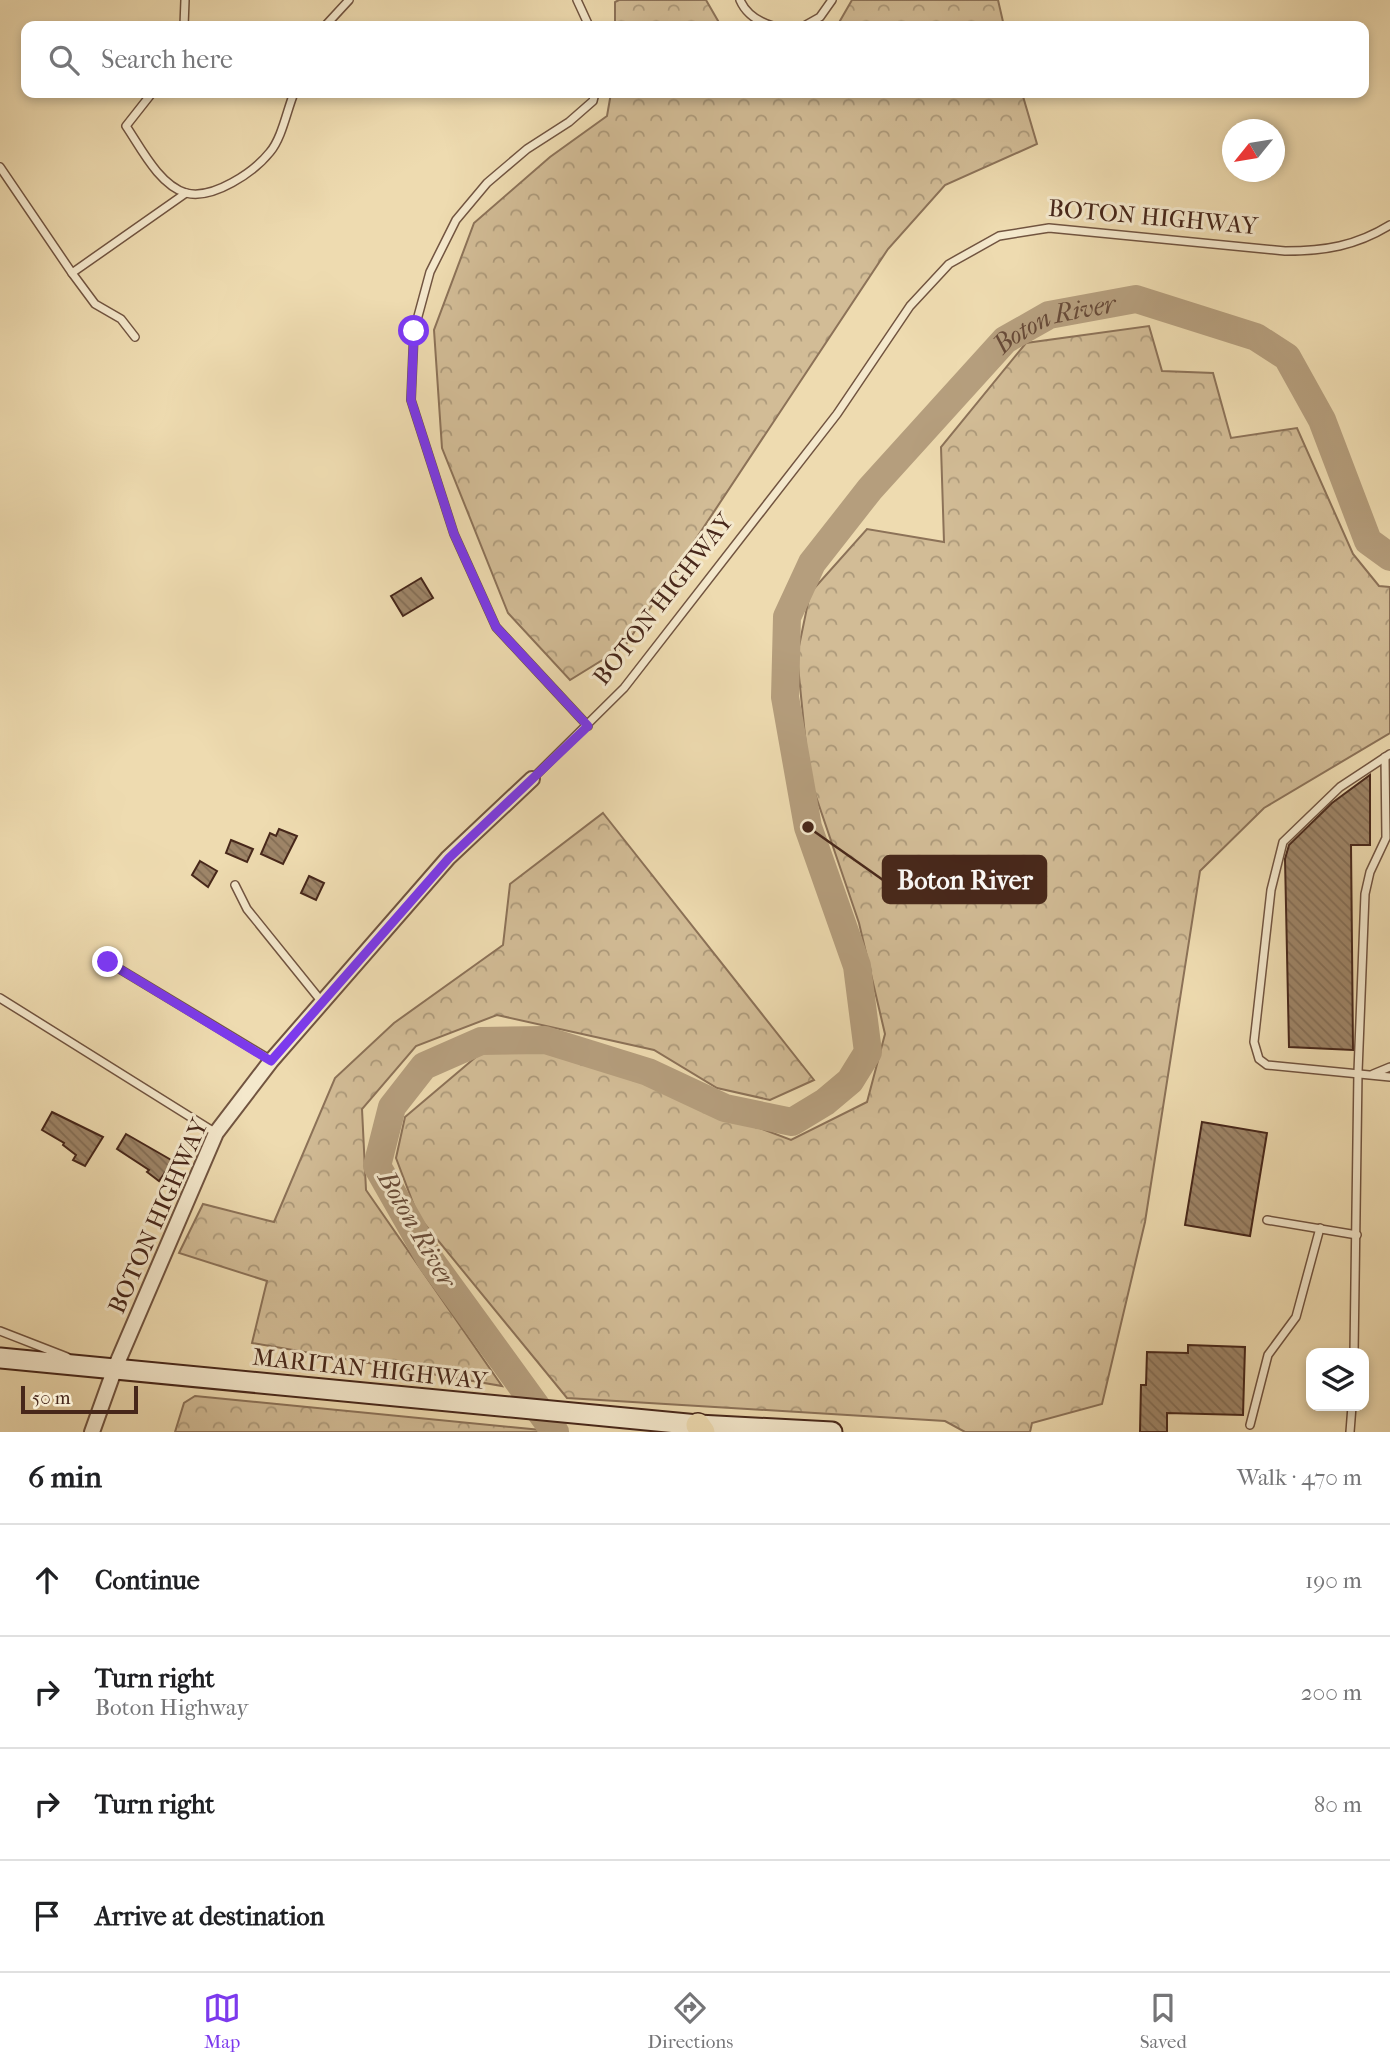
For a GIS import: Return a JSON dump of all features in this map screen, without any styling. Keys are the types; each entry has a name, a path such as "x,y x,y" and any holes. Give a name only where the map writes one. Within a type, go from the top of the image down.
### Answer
{"main road":[{"name":"MARITAN HIGHWAY","path":"0,1358 588,1414 700,1428 735,1426 832,1432"},
{"name":"MARITAN HIGHWAY","path":"735,1426 764,1432"}],"street":[{"name":"BOTON HIGHWAY","path":"92,1432 115,1368 216,1133 271,1061 449,858 532,779"}],"lane":[{"path":"184,21 185,0"},
{"path":"330,21 349,0"},
{"path":"577,0 587,21"},
{"path":"740,0 744,8 759,21"},
{"path":"813,21 820,17 832,0"},
{"path":"148,98 126,126 161,176 186,192 210,193 248,171 271,151 292,98"},
{"path":"588,726 496,627 454,534 411,400 414,331 430,272 456,220 487,183 527,149 569,122 594,98"},
{"path":"0,167 95,304 121,318 135,337"},
{"path":"72,273 186,192"},
{"name":"BOTON HIGHWAY","path":"532,779 624,688 837,414 910,306 949,264 999,236 1049,228 1285,251 1318,251 1365,239 1390,225"},
{"path":"1354,1348 1358,1072 1366,894 1370,872 1388,838 1387,756"},
{"path":"1387,756 1340,787 1283,842 1275,864 1271,890 1254,1042 1259,1059 1268,1065 1390,1077"},
{"path":"235,885 247,909 323,1002"},
{"path":"108,962 271,1061"},
{"path":"0,998 216,1133"},
{"path":"1372,1074 1390,1067"},
{"path":"1267,1220 1356,1235"},
{"path":"1250,1425 1268,1354 1296,1317 1320,1228"},
{"path":"0,1331 90,1366"},
{"path":"1350,1432 1352,1411"}],"green space":[{"path":"706,0 718,21 615,21 615,2"},
{"path":"852,0 998,0 1003,21 840,21"},
{"path":"610,98 1023,98 1037,144 945,185 888,249 625,646 570,680 508,613 442,448 434,330 474,223 550,157 607,116"},
{"path":"1149,326 1162,371 1213,373 1231,438 1297,428 1353,554 1379,586 1390,587 1390,733 1264,808 1200,871 1145,1222 1102,1404 1032,1423 1030,1432 965,1432 945,1421 567,1398 418,1216 396,1158 405,1117 483,1051 544,1051 643,1083 791,1140 867,1102 885,1034 859,923 809,776 797,656 810,593 867,529 944,542 941,447 1026,343"},
{"path":"603,813 814,1080 770,1100 717,1088 654,1050 497,1015 416,1046 362,1109 366,1190 502,1386 252,1343 267,1281 179,1253 203,1204 274,1222 335,1078 394,1023 503,945 510,884"},
{"path":"195,1396 542,1432 175,1432 184,1403"}],"building":[{"path":"421,578 433,598 403,616 391,596"},
{"path":"1370,775 1370,845 1351,845 1353,1050 1289,1047 1285,859 1289,845 1332,803"},
{"path":"279,829 297,836 283,864 261,854 270,833 276,836"},
{"path":"231,840 253,849 247,862 226,853"},
{"path":"200,861 217,871 208,887 192,875"},
{"path":"309,876 324,883 316,900 301,893"},
{"path":"52,1112 103,1137 85,1166 73,1160 76,1155 63,1145 64,1143 42,1130"},
{"path":"1202,1122 1267,1133 1250,1236 1185,1225"},
{"path":"126,1134 173,1161 159,1181 147,1172 149,1170 117,1149"},
{"path":"1188,1345 1245,1347 1243,1415 1167,1413 1167,1432 1140,1432 1141,1385 1146,1385 1147,1352 1188,1353"}],"waterway":[{"name":"Boton River","path":"555,1432 431,1261 377,1166 392,1107 424,1066 481,1041 545,1040 648,1072 725,1108 792,1122 825,1102 850,1081 868,1052 857,966 808,827 785,697 787,617 812,563 870,489 1005,340 1049,315 1136,299 1256,337 1287,357 1322,420 1368,541 1390,557"}],"place":[{"name":"Boton River","path":"808,827"}],"route":[{"path":"108,962 271,1061 449,858 588,726 496,627 454,534 424,449 411,400 414,331"}]}
